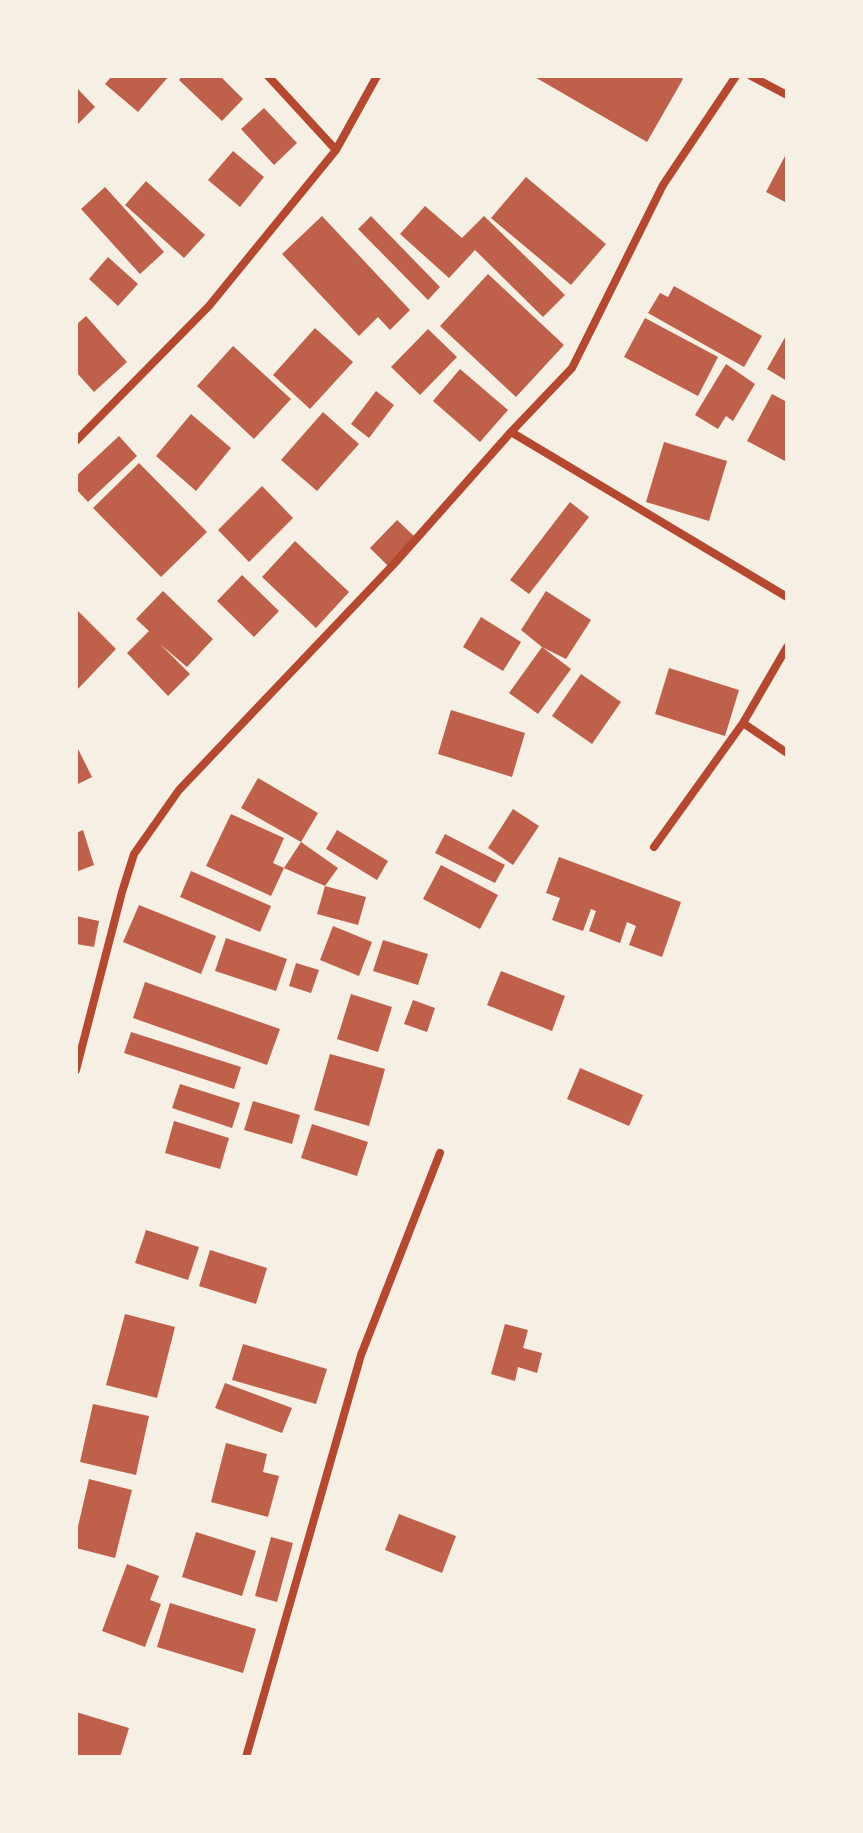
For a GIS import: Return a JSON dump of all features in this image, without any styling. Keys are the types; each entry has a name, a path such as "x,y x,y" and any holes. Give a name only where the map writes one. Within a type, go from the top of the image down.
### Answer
{"street":[{"path":"268,76 336,150"},
{"path":"76,441 209,306 336,150 377,76"},
{"path":"76,1070 134,854 179,790 393,565 572,368 663,185 736,76"},
{"path":"751,76 787,95"},
{"path":"511,432 787,597"},
{"path":"654,847 743,723 787,647"},
{"path":"743,723 787,753"},
{"path":"246,1757 361,1355 440,1153"}],"building":[{"path":"112,76 169,76 138,112 105,84"},
{"path":"182,76 220,76 243,99 222,121 179,80"},
{"path":"533,76 679,76 683,79 647,142"},
{"path":"76,87 95,107 76,126"},
{"path":"264,108 297,143 274,165 241,129"},
{"path":"233,151 264,177 240,207 208,180"},
{"path":"787,157 787,203 766,192"},
{"path":"526,177 606,244 571,285 491,218"},
{"path":"146,181 205,235 184,258 125,205"},
{"path":"105,187 164,252 140,274 81,209"},
{"path":"425,206 462,238 484,216 565,295 543,317 475,250 449,278 400,234"},
{"path":"322,216 410,310 390,330 378,317 359,336 282,254"},
{"path":"371,216 440,287 428,300 358,229"},
{"path":"108,257 138,284 118,306 89,279"},
{"path":"488,274 564,345 516,397 440,326"},
{"path":"674,286 762,336 744,367 648,313 660,293 668,297"},
{"path":"86,316 127,362 94,392 76,372 76,325"},
{"path":"645,318 718,357 698,396 624,357"},
{"path":"315,328 353,362 310,409 273,375"},
{"path":"428,329 457,357 420,395 391,367"},
{"path":"787,334 787,381 767,369"},
{"path":"233,346 291,399 254,439 197,386"},
{"path":"726,364 755,384 733,421 726,416 718,429 695,415"},
{"path":"460,369 508,410 480,442 433,401"},
{"path":"376,391 394,405 369,438 351,424"},
{"path":"772,394 787,402 787,462 747,441"},
{"path":"323,412 359,444 317,491 281,460"},
{"path":"191,414 231,448 196,491 156,456"},
{"path":"119,436 137,456 88,502 76,489 76,476"},
{"path":"664,442 727,461 709,521 646,502"},
{"path":"139,463 207,532 161,577 93,508"},
{"path":"262,486 293,518 249,562 218,530"},
{"path":"570,502 589,517 529,594 510,580"},
{"path":"397,520 415,537 388,566 370,548"},
{"path":"295,541 349,592 316,628 262,577"},
{"path":"242,575 279,611 254,637 217,601"},
{"path":"163,591 213,639 187,667 160,644 190,674 168,696 127,653 149,631 136,619"},
{"path":"546,591 591,620 566,659 542,647 521,630"},
{"path":"76,609 116,649 76,691"},
{"path":"481,617 521,642 503,671 463,647"},
{"path":"542,647 571,669 538,714 509,693"},
{"path":"669,668 739,690 725,736 655,714"},
{"path":"581,674 621,702 592,744 552,716"},
{"path":"451,710 525,733 512,777 438,754"},
{"path":"76,745 92,777 76,785"},
{"path":"258,778 318,813 301,842 241,808"},
{"path":"513,809 539,826 513,865 488,848"},
{"path":"231,814 284,838 273,863 284,868 271,896 206,866"},
{"path":"83,830 94,865 76,872 76,833"},
{"path":"337,830 388,861 377,880 326,849"},
{"path":"445,834 505,865 495,883 435,853"},
{"path":"301,842 338,868 325,886 284,868"},
{"path":"559,857 681,902 662,957 629,945 636,926 627,922 620,943 589,931 596,911 591,909 583,931 552,920 560,898 546,893"},
{"path":"441,865 498,895 480,929 423,899"},
{"path":"191,871 271,906 260,932 180,897"},
{"path":"325,886 366,897 358,925 317,914"},
{"path":"139,905 216,936 201,974 123,942"},
{"path":"76,916 99,921 94,947 76,944"},
{"path":"333,926 372,942 359,976 320,960"},
{"path":"226,938 287,959 276,991 215,971"},
{"path":"383,940 428,954 418,985 373,971"},
{"path":"296,963 319,970 311,993 289,986"},
{"path":"501,971 565,996 552,1031 487,1005"},
{"path":"145,982 280,1029 267,1065 133,1018"},
{"path":"351,994 392,1007 378,1052 337,1039"},
{"path":"413,1000 435,1008 427,1032 404,1024"},
{"path":"131,1032 241,1067 234,1089 124,1053"},
{"path":"330,1054 385,1069 369,1126 314,1110"},
{"path":"580,1068 643,1095 629,1126 567,1099"},
{"path":"180,1084 240,1103 232,1128 172,1108"},
{"path":"253,1101 300,1115 292,1144 244,1130"},
{"path":"174,1121 229,1138 220,1169 165,1153"},
{"path":"312,1124 368,1142 357,1176 301,1158"},
{"path":"146,1230 199,1247 188,1280 135,1263"},
{"path":"210,1250 267,1268 256,1304 199,1286"},
{"path":"125,1314 175,1327 157,1398 106,1385"},
{"path":"505,1324 528,1330 523,1348 542,1353 537,1373 518,1367 515,1381 491,1374"},
{"path":"243,1344 327,1369 316,1404 232,1380"},
{"path":"225,1383 292,1408 282,1433 215,1408"},
{"path":"93,1404 149,1416 136,1475 80,1462"},
{"path":"226,1443 267,1454 263,1472 279,1476 268,1517 211,1502"},
{"path":"89,1479 132,1490 115,1558 76,1548 76,1535"},
{"path":"399,1514 456,1536 442,1573 385,1550"},
{"path":"196,1532 256,1551 242,1596 182,1577"},
{"path":"271,1537 293,1543 277,1602 255,1596"},
{"path":"127,1564 159,1576 150,1600 161,1604 145,1647 102,1631"},
{"path":"170,1603 256,1629 243,1673 157,1647"},
{"path":"76,1712 129,1728 120,1757 76,1757"}]}
